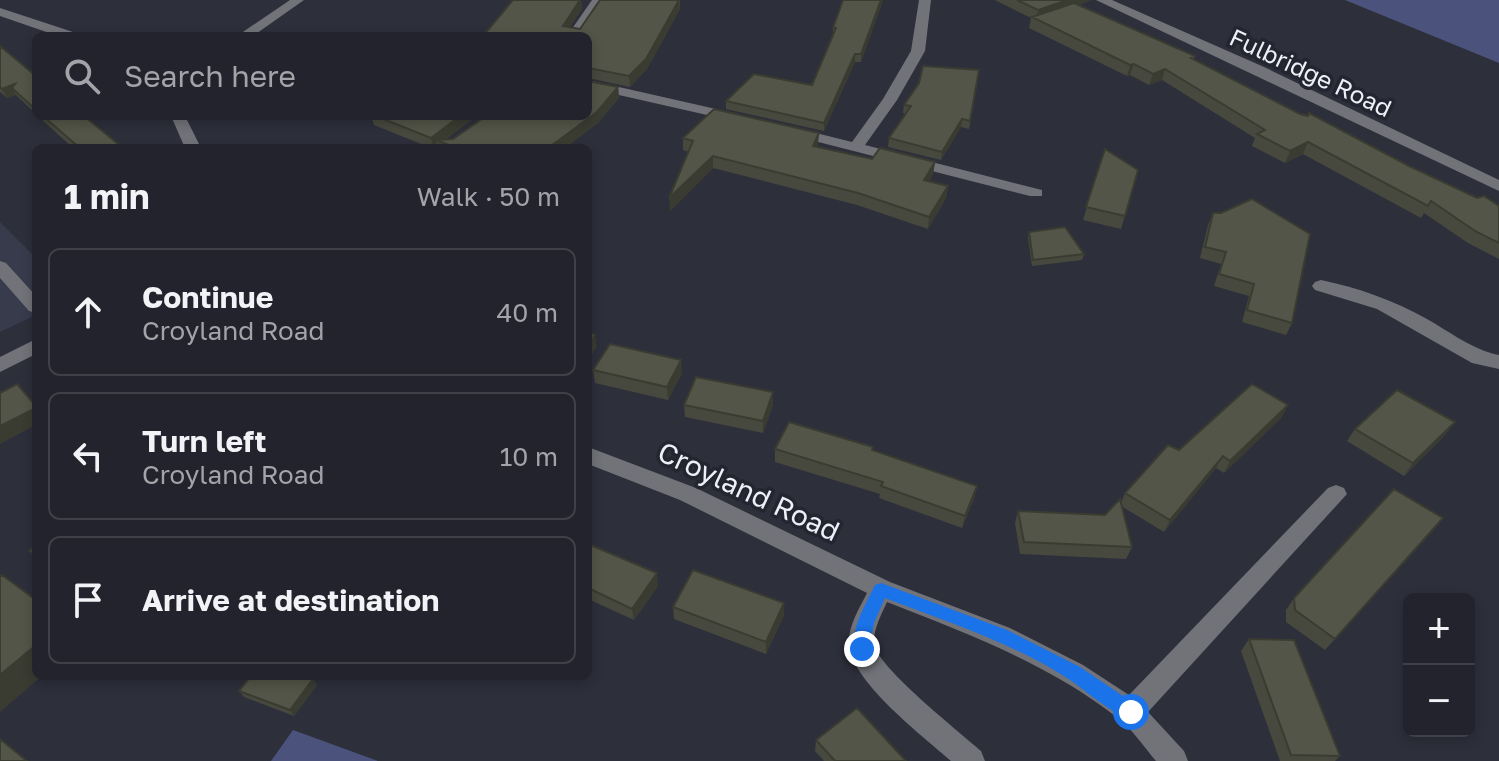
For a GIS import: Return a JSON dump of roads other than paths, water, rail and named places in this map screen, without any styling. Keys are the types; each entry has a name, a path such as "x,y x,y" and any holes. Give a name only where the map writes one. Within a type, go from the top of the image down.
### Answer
{"street":[{"path":"250,32 298,0"},
{"path":"577,32 598,0"},
{"path":"857,146 890,100 918,51 925,0"},
{"name":"Fulbridge Road","path":"1102,0 1259,70 1499,186"},
{"path":"0,12 59,32"},
{"path":"592,85 753,122"},
{"path":"179,120 191,144"},
{"path":"783,128 1036,193"},
{"path":"0,267 32,303"},
{"path":"1321,286 1371,298 1479,358 1499,362"},
{"path":"0,365 32,348"},
{"name":"Croyland Road","path":"592,457 688,494 881,589 1001,636 1074,673 1131,712 1174,761"},
{"path":"1131,712 1336,494"},
{"path":"881,589 866,623 862,649 878,674 971,761"}]}
